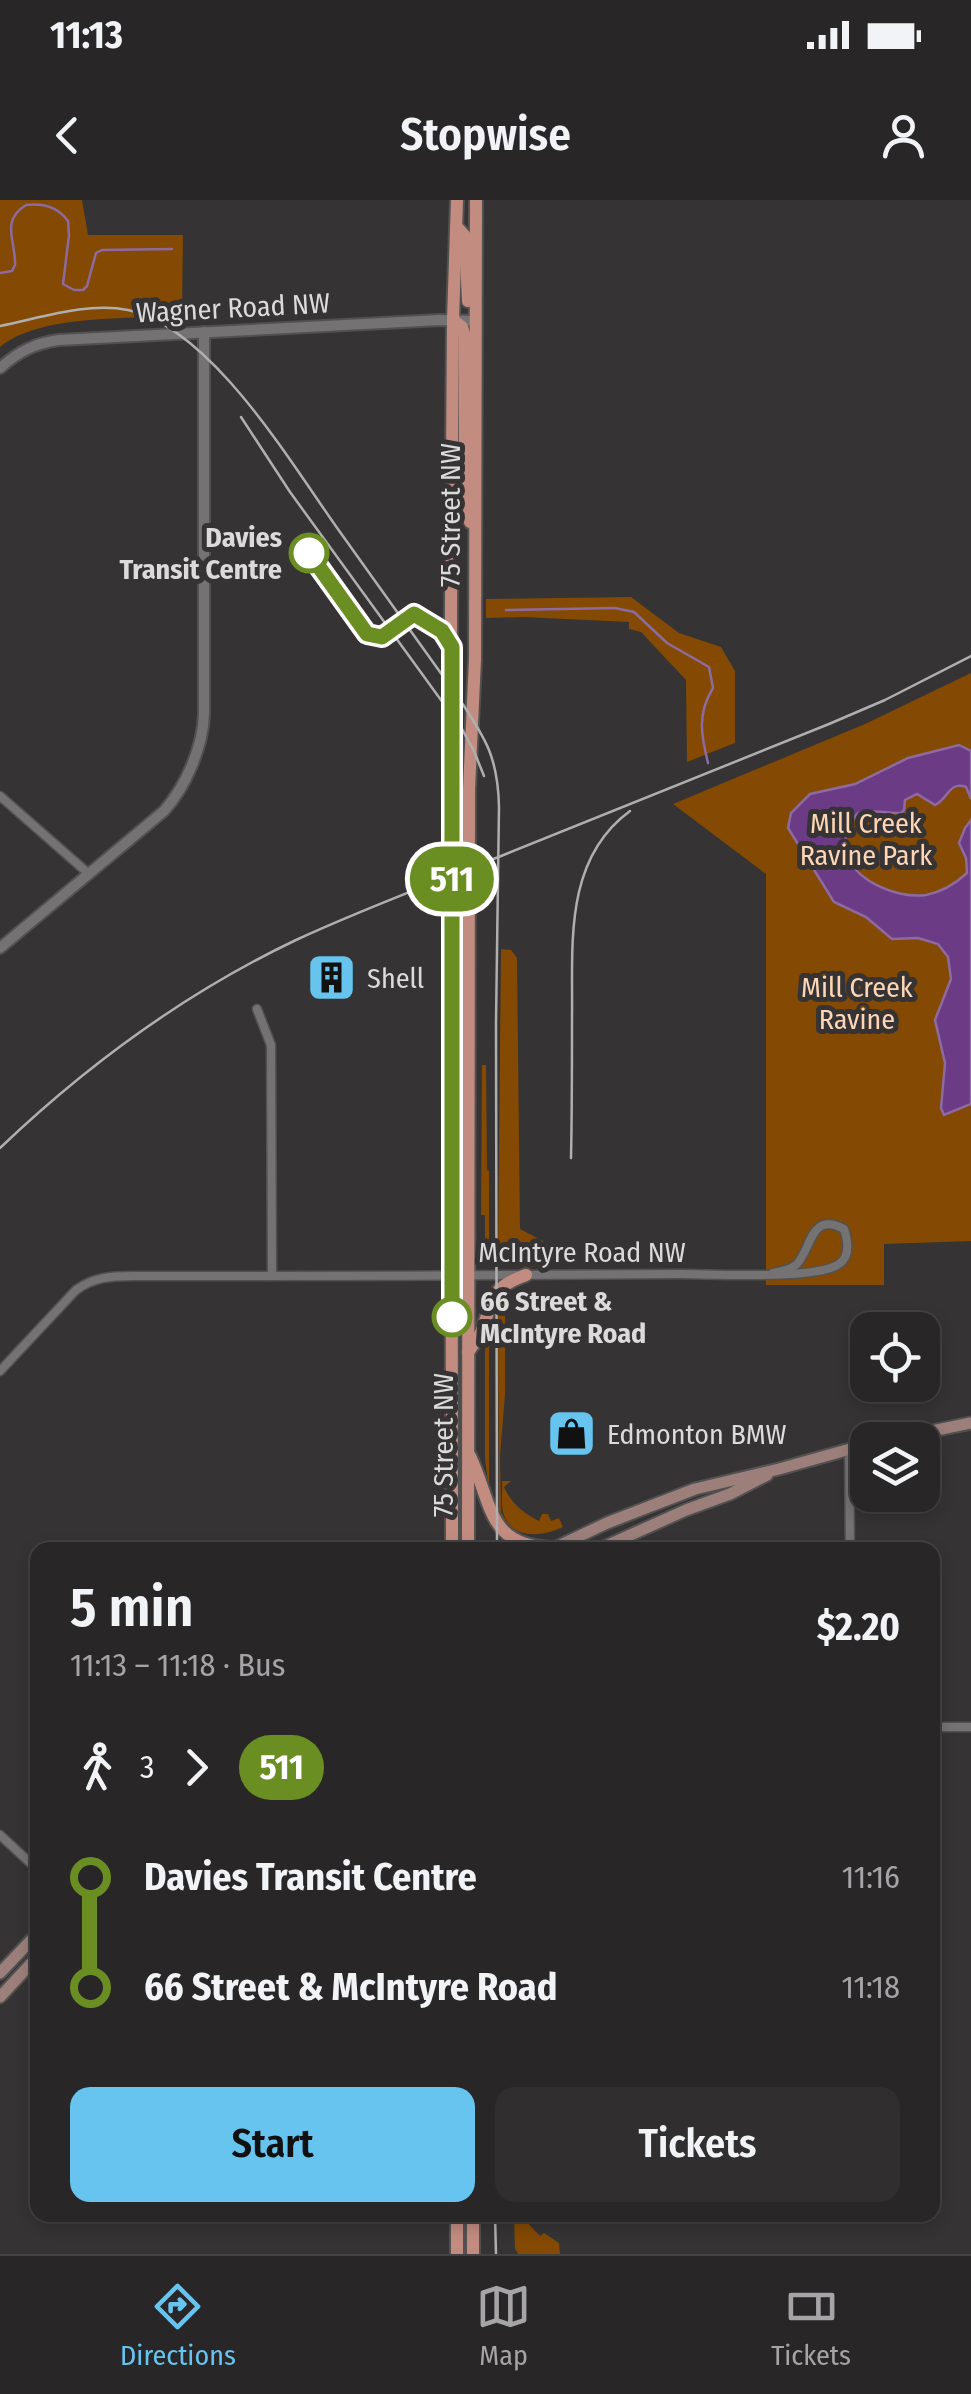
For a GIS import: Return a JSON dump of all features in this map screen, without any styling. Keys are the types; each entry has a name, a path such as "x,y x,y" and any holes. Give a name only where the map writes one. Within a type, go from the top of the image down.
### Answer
{"main road":[{"name":"75 Street NW","path":"450,1542 453,320 457,200"},
{"name":"75 Street NW","path":"468,1542 468,809 476,659 476,200"},
{"path":"456,226 465,236 468,306 476,321"},
{"path":"453,320 462,327 465,337 464,498 475,546"},
{"path":"468,1352 481,1334 497,1290 526,1275"},
{"path":"940,1429 971,1423"},
{"path":"567,1542 671,1497 719,1481 779,1469 849,1448"},
{"path":"468,1452 492,1513 503,1531 517,1542"},
{"path":"616,1542 779,1469"},
{"path":"0,1973 30,1941"},
{"path":"0,1997 30,1965"},
{"path":"456,2222 457,2254"},
{"path":"473,2222 473,2254"}],"street":[{"name":"Wagner Road NW","path":"0,368 16,355 44,342 476,321"},
{"path":"0,948 168,806 203,733 204,332"},
{"path":"0,796 88,874"},
{"path":"258,1010 271,1046 272,1276"},
{"name":"McIntyre Road NW","path":"0,1371 76,1290 95,1279 116,1276 452,1276 467,1275 773,1273 809,1272 838,1266 844,1260 848,1249 844,1230 832,1224 820,1226 796,1264 773,1273"},
{"path":"849,1448 850,1542"},
{"path":"940,1727 971,1727"},
{"path":"0,1836 30,1863"}],"green space":[{"path":"0,200 82,200 88,235 183,235 182,316 61,323 17,336 0,347"},
{"path":"631,597 679,633 721,647 735,671 735,743 687,762 686,680 641,632 629,629 629,622 486,618 486,599"},
{"name":"Mill Creek Ravine Park","path":"971,673 971,1241 884,1244 884,1285 766,1285 766,874 673,804 865,724"},
{"path":"463,874 463,1158 459,1114 459,875"},
{"path":"501,949 511,950 517,958 520,1229 543,1241 549,1257 530,1267 507,1266 507,1251 498,1248"},
{"path":"482,1065 486,1065 489,1248 485,1248 485,1215 481,1215"},
{"path":"498,1304 505,1304 501,1512 512,1531 499,1516"},
{"path":"489,1322 489,1491 485,1459 485,1351"},
{"path":"502,1481 511,1481 504,1487 523,1511 539,1521 542,1514 548,1514 551,1521 559,1518 563,1527 538,1534 514,1529 503,1511"},
{"path":"514,2222 527,2222 540,2236 544,2233 559,2243 560,2254 518,2254"}],"shaded area":[{"path":"959,745 971,751 971,799 966,787 956,786 935,805 917,794 905,800 901,813 861,812 854,818 845,843 848,858 864,877 901,894 926,895 948,887 967,873 959,843 971,820 971,1104 944,1115 941,1108 945,1063 935,1020 951,979 948,957 938,944 918,938 892,939 866,917 834,902 788,828 791,813 810,794 855,784 908,758"}],"waterway":[{"path":"0,273 12,271 15,265 11,225 26,205 49,207 68,221 63,284 74,290 87,286 96,253 102,250 172,249"},
{"path":"506,610 615,608 634,612 667,643 709,667 713,688 704,707 702,725 708,763"}],"tram line":[{"path":"0,326 64,312 112,308 159,322 190,343 219,370 274,437 460,700 489,750 499,807 497,1542"},
{"path":"241,417 290,492 462,729 484,776"},
{"path":"495,2222 496,2254"}],"railway":[{"path":"0,1148 103,1059 177,1007 256,960 374,906 829,724 971,656"},
{"path":"571,1158 576,906 593,854 608,831 630,811"}],"bus line":[{"name":"511","path":"309,553 367,634 382,637 414,614 442,631 452,647 452,1317"}],"place":[{"name":"Davies Transit Centre","path":"309,553"},
{"name":"Shell","path":"332,978"},
{"name":"66 Street & McIntyre Road","path":"452,1317"},
{"name":"Edmonton BMW","path":"572,1434"}],"park label":[{"name":"Mill Creek Ravine","path":"857,1003"}]}
